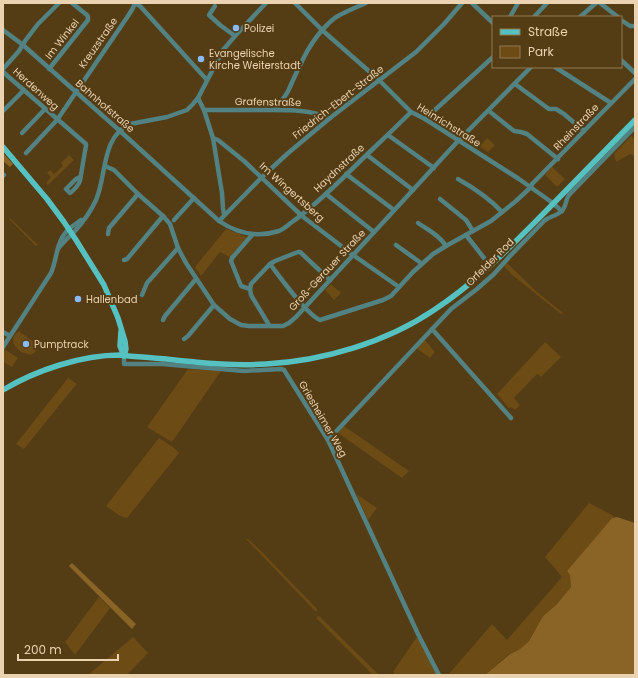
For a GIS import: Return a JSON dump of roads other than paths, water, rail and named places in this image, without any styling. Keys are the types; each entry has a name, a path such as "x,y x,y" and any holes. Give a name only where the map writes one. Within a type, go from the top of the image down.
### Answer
{"main road":[{"path":"3,390 23,379 52,367 82,360 110,356 124,356 234,364 292,362 326,355 365,344 395,332 434,311 463,289 499,258 551,202 561,196 635,120"},
{"path":"3,147 47,199 71,231 104,285 116,313 126,345 124,356"},
{"path":"121,329 120,346 124,356"},
{"path":"126,345 138,357"},
{"path":"110,356 120,346"}],"street":[{"name":"Herdenweg","path":"60,3 42,20 3,71 86,145 80,177"},
{"name":"Im Winkel","path":"49,69 88,20 87,15 72,3"},
{"path":"135,3 139,5 207,80"},
{"name":"Kreuzstraße","path":"26,153 57,120 128,16 135,3"},
{"path":"3,347 51,273 58,249 71,231 79,226 97,197 110,145 120,131 125,126 130,124 167,117 185,111 193,104 198,98 223,50 266,3"},
{"name":"Heinrichstraße","path":"295,3 322,30 379,80 411,112 425,119 531,187 551,202"},
{"path":"276,110 285,97 304,56 322,30 337,16 366,3"},
{"name":"Friedrich-Ebert-Straße","path":"219,221 224,214 287,154 330,118 416,52 444,24 462,3"},
{"path":"472,3 492,22"},
{"path":"511,16 518,3"},
{"path":"535,16 547,3"},
{"path":"581,16 596,3"},
{"path":"600,3 617,16"},
{"path":"215,6 209,15 220,26 235,36"},
{"path":"622,21 630,26 635,26"},
{"name":"Bahnhofstraße","path":"3,30 120,131 219,221"},
{"path":"425,119 492,58"},
{"path":"622,61 635,73"},
{"name":"Groß-Gerauer Straße","path":"105,166 114,170 170,224 178,248 186,263 214,305 234,322 241,325 283,326 304,307 354,255 458,141 530,68"},
{"path":"557,68 611,103"},
{"name":"Rheinstraße","path":"304,307 320,320 383,300 391,296 421,264 433,254 502,212 531,187 532,184 635,79"},
{"path":"515,84 549,109 556,109 564,114 584,131"},
{"path":"3,111 24,90"},
{"path":"198,98 204,110 213,138 224,214"},
{"path":"22,133 45,109"},
{"name":"Grafenstraße","path":"204,110 276,110 310,112 330,118"},
{"path":"489,111 514,131 527,134 558,159"},
{"name":"Haydnstraße","path":"219,221 239,232 252,235 261,235 281,230 302,216 411,112"},
{"path":"551,202 562,211 568,195 635,127"},
{"path":"388,135 434,168"},
{"name":"Im Wingertsberg","path":"213,138 218,140 244,161 302,216 399,287"},
{"path":"367,155 414,190"},
{"path":"346,174 394,210"},
{"path":"458,179 490,201 502,212"},
{"path":"108,234 109,228 138,194"},
{"path":"326,194 374,232"},
{"path":"174,220 194,198"},
{"path":"440,199 466,220 473,231"},
{"name":"Orfelder Rod","path":"328,440 451,309 494,274 544,221 548,218 556,216 562,211"},
{"path":"124,260 127,259 163,216"},
{"path":"418,223 438,236 446,246"},
{"path":"250,288 241,286 231,261 252,235"},
{"path":"466,235 484,258"},
{"path":"396,245 421,264"},
{"path":"142,295 148,283 178,248"},
{"path":"269,325 251,295 250,288 251,284 270,264 300,252 330,280"},
{"path":"270,264 304,307"},
{"path":"163,320 196,279"},
{"path":"184,339 214,305"},
{"path":"432,329 510,418"},
{"path":"3,332 10,336"},
{"name":"Griesheimer Weg","path":"124,356 124,364 162,364 244,371 284,370 328,440 418,634 439,675"}],"place":[{"name":"Polizei","path":"236,28"},
{"name":"Evangelische Kirche Weiterstadt","path":"201,59"},
{"name":"Hallenbad","path":"78,299"},
{"name":"Pumptrack","path":"26,344"}]}
